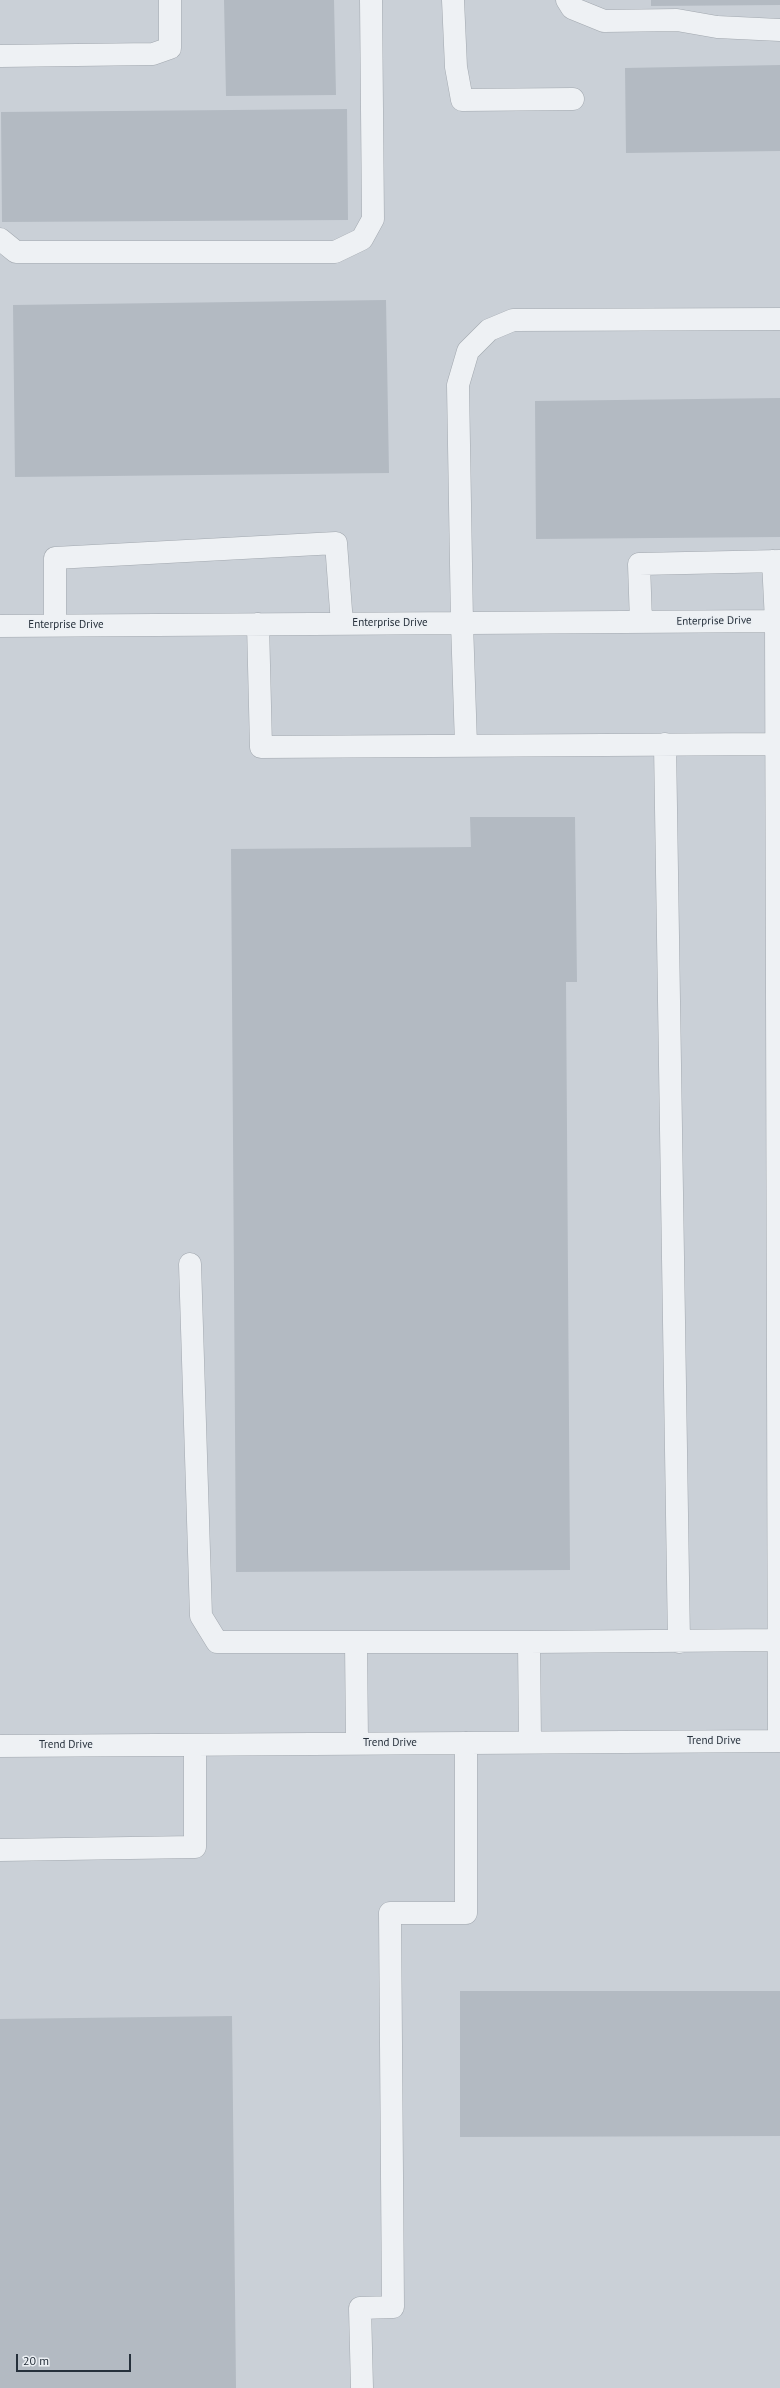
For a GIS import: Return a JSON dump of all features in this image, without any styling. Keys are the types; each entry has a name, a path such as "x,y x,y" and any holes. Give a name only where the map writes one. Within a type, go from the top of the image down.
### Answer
{"street":[{"path":"0,56 153,54 170,48 170,0"},
{"path":"0,239 16,252 334,252 362,239 373,219 371,0"},
{"path":"453,0 456,67 462,100 573,99"},
{"path":"567,0 572,8 604,21 677,20 717,27 780,30"},
{"path":"466,745 462,623 458,385 468,351 489,330 513,320 780,319"},
{"path":"55,625 55,558 336,543 342,624"},
{"path":"641,622 639,564 777,561 778,621 776,744 779,1005 779,1741"},
{"name":"Enterprise Drive","path":"0,626 778,621"},
{"path":"258,624 261,747 776,744"},
{"path":"665,744 679,1642"},
{"path":"190,1264 201,1616 217,1642 679,1642 779,1640"},
{"path":"356,1642 357,1743"},
{"path":"529,1642 530,1742"},
{"name":"Trend Drive","path":"0,1746 779,1741"},
{"path":"362,2388 360,2308 393,2307 390,1913 466,1913 466,1743"},
{"path":"0,1850 195,1847 195,1745"}],"shaded area":[{"path":"0,0 780,0 780,2388 0,2388"}],"building":[{"path":"224,0 334,0 336,95 226,96"},
{"path":"651,0 780,0 780,5 651,6"},
{"path":"780,65 780,151 626,153 625,68"},
{"path":"347,109 348,220 2,222 1,112"},
{"path":"386,300 389,473 15,477 13,305"},
{"path":"780,398 780,537 536,539 535,401"},
{"path":"470,817 575,817 577,982 566,982 570,1570 236,1572 231,849 471,847"},
{"path":"460,1991 780,1991 780,2136 460,2137"},
{"path":"232,2016 236,2388 0,2388 0,2019"}]}
